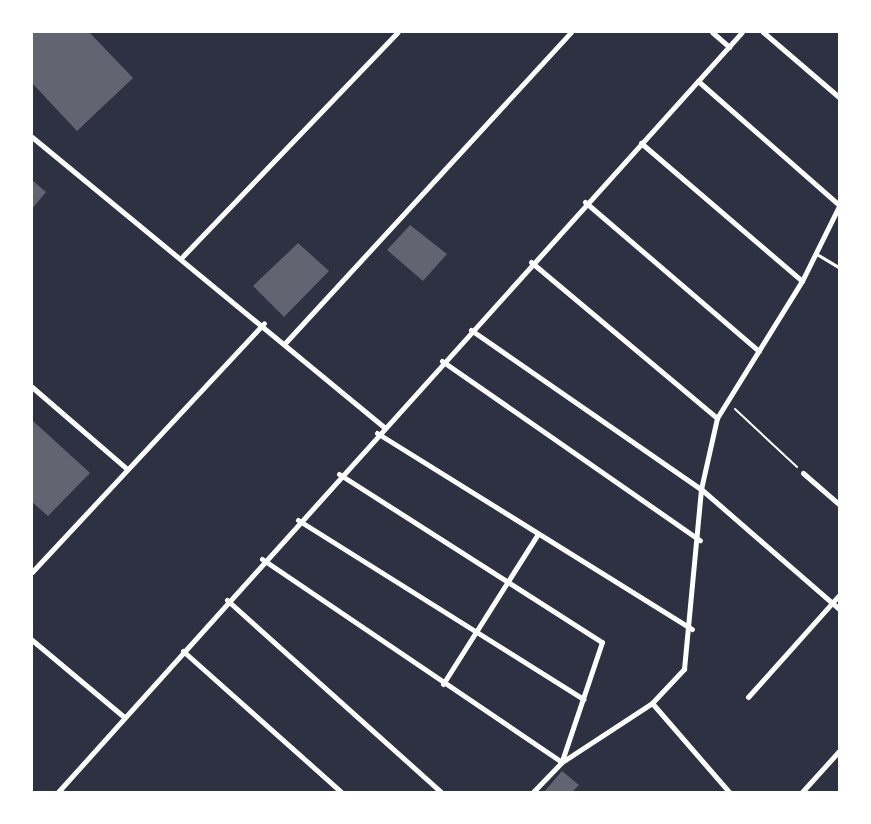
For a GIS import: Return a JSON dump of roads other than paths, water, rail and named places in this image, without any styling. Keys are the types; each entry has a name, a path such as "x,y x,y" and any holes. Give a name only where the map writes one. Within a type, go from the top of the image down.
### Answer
{"street":[{"path":"183,256 398,32"},
{"path":"286,342 570,32"},
{"path":"712,32 729,47"},
{"path":"58,793 262,559 742,32"},
{"path":"763,32 839,98"},
{"path":"533,793 562,762 652,703 684,669 692,629 700,540 701,489 717,418 802,281 839,204 698,81"},
{"path":"32,137 183,256 384,427"},
{"path":"640,143 802,281"},
{"path":"586,202 759,351"},
{"path":"531,262 717,418"},
{"path":"32,572 264,323"},
{"path":"471,330 701,489 839,610"},
{"path":"442,361 700,540"},
{"path":"32,387 127,469"},
{"path":"377,433 692,629"},
{"path":"803,472 839,505"},
{"path":"339,474 602,642 562,762"},
{"path":"298,520 475,634 583,699"},
{"path":"443,684 538,534"},
{"path":"262,559 562,762"},
{"path":"748,697 839,593"},
{"path":"226,600 441,793"},
{"path":"32,640 124,717"},
{"path":"183,651 341,793"},
{"path":"652,703 729,793"},
{"path":"802,793 839,750"}],"lane":[{"path":"817,254 839,268"}]}
